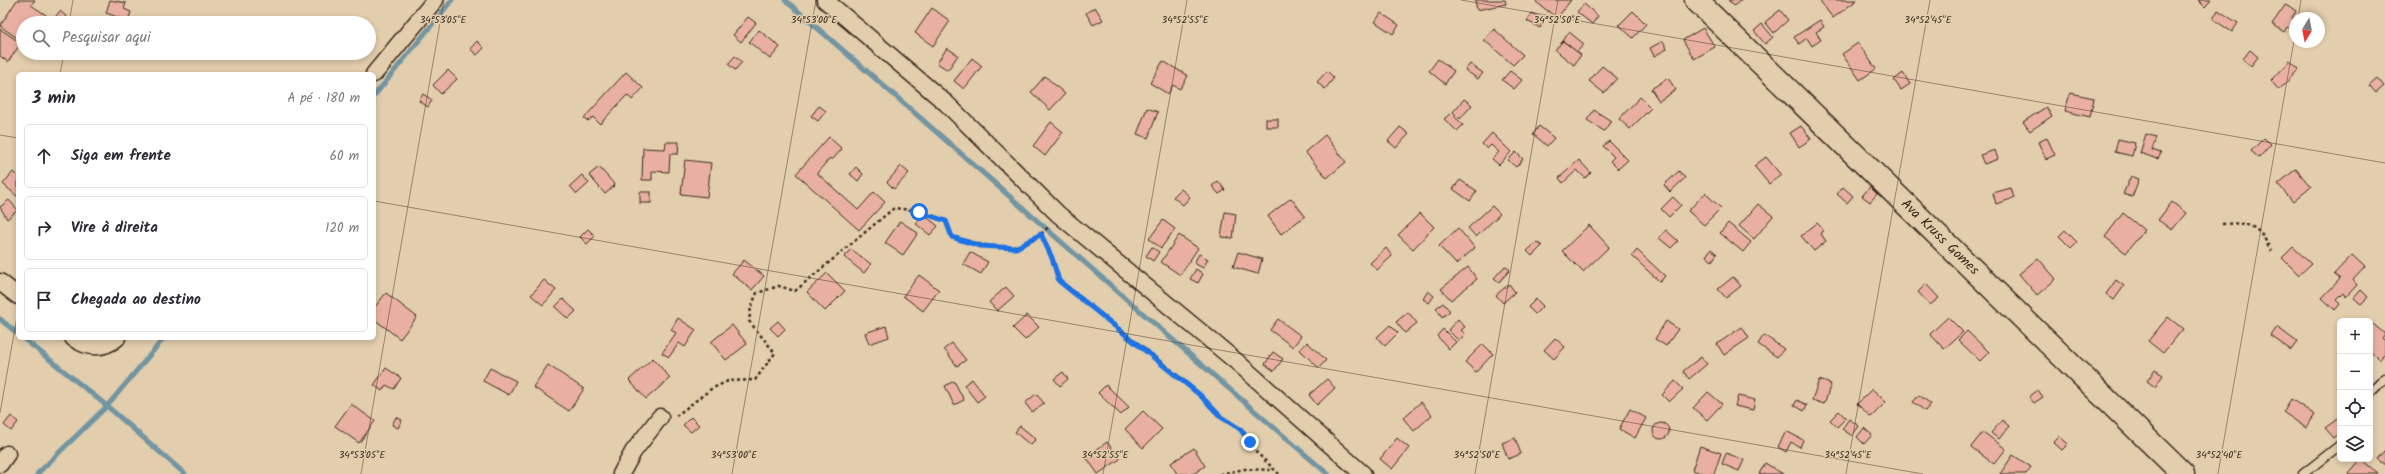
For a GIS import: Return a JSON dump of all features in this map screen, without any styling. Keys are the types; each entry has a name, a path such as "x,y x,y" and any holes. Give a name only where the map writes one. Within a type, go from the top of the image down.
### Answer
{"street":[{"path":"376,72 435,0"},
{"path":"825,0 947,104 1058,214 1237,362 1363,474"},
{"name":"Ava Kruss Gomes","path":"1696,0 2183,474"},
{"path":"0,282 16,294"},
{"path":"76,340 83,345 96,347 112,343 115,340"},
{"path":"621,474 633,452 660,417"}],"lane":[{"path":"2373,390 2385,378"},
{"path":"2303,474 2337,447"}],"path":[{"path":"660,417 677,416 711,390 728,381 755,380 775,354 749,321 751,307 758,293 779,286 795,291 894,208 898,208 919,212 946,221 952,237 980,246 1016,248 1041,234 1052,258 1059,281 1176,374 1200,395 1221,417 1240,429 1254,450 1272,470 1279,474"},
{"path":"2222,224 2248,226 2260,230 2271,251"},
{"path":"1220,474 1245,469 1272,470"}],"building":[{"path":"17,0 35,0 31,5 46,15 16,16 16,37 0,26"},
{"path":"110,0 126,3 124,9 131,12 130,16 114,16 106,13"},
{"path":"1475,0 1505,0 1506,4 1477,10"},
{"path":"1538,0 1571,0 1557,18 1536,2"},
{"path":"1728,0 1741,0 1734,6"},
{"path":"1821,0 1857,0 1833,18 1820,1"},
{"path":"2198,0 2211,0 2205,7"},
{"path":"1584,4 1598,16 1592,24 1577,12"},
{"path":"2286,4 2296,11 2289,12 2289,28 2287,27 2284,32 2272,24"},
{"path":"1095,7 1103,20 1093,25 1086,13"},
{"path":"932,8 950,21 933,46 915,33"},
{"path":"1780,10 1788,20 1774,33 1765,22"},
{"path":"2218,10 2238,23 2232,32 2213,19"},
{"path":"60,11 66,16 56,16"},
{"path":"1633,11 1646,24 1633,38 1619,25"},
{"path":"1381,13 1399,25 1393,34 1375,22"},
{"path":"1532,13 1544,20 1540,28 1527,21"},
{"path":"748,17 756,23 741,42 733,35"},
{"path":"1820,20 1824,27 1816,32 1821,40 1812,46 1807,38 1799,44 1794,37"},
{"path":"1762,24 1773,37 1765,44 1754,31"},
{"path":"1703,28 1715,47 1694,59 1683,40"},
{"path":"0,29 16,40 16,50 8,62 0,56"},
{"path":"1494,29 1523,55 1513,65 1484,40"},
{"path":"759,30 780,47 770,59 749,42"},
{"path":"1569,32 1584,44 1577,52 1563,41"},
{"path":"477,41 484,48 477,55 470,49"},
{"path":"1563,41 1581,55 1574,65 1555,50"},
{"path":"1663,41 1667,49 1654,56 1650,48"},
{"path":"1858,43 1876,69 1860,80 1842,54"},
{"path":"947,48 958,55 948,70 937,63"},
{"path":"2250,50 2258,57 2251,66 2243,59"},
{"path":"735,56 742,62 735,70 728,64"},
{"path":"972,58 982,66 964,89 954,81"},
{"path":"1438,59 1454,71 1445,84 1429,71"},
{"path":"1163,61 1188,76 1180,89 1173,85 1168,94 1150,83"},
{"path":"2290,61 2299,69 2279,90 2271,81"},
{"path":"1470,64 1483,73 1478,79 1465,70"},
{"path":"1602,66 1617,78 1604,93 1589,81"},
{"path":"448,70 457,79 441,94 433,85"},
{"path":"1327,71 1334,78 1325,89 1317,82"},
{"path":"1510,71 1522,80 1514,89 1502,80"},
{"path":"626,72 643,88 632,100 627,95 600,124 593,117 588,121 584,118"},
{"path":"1903,73 1910,84 1901,90 1894,80"},
{"path":"1045,76 1065,94 1050,110 1031,92"},
{"path":"1668,78 1676,90 1659,101 1651,89"},
{"path":"2377,78 2384,86 2376,93 2369,85"},
{"path":"2070,93 2094,98 2090,117 2065,111"},
{"path":"423,94 432,100 428,107 419,101"},
{"path":"1640,97 1651,108 1630,129 1619,119"},
{"path":"1464,99 1472,105 1460,119 1453,112"},
{"path":"819,106 826,111 818,121 811,116"},
{"path":"2046,107 2052,116 2030,131 2023,122"},
{"path":"1147,108 1158,112 1148,138 1137,134"},
{"path":"1594,110 1611,121 1604,131 1587,120"},
{"path":"1451,113 1463,125 1457,131 1444,119"},
{"path":"1266,119 1278,119 1278,127 1266,127"},
{"path":"1051,122 1063,132 1045,156 1033,146"},
{"path":"1539,126 1554,138 1547,146 1533,134"},
{"path":"1801,126 1811,139 1799,147 1790,133"},
{"path":"1400,127 1409,134 1396,148 1388,141"},
{"path":"1492,133 1511,152 1499,165 1492,159 1499,152 1491,145 1487,149 1482,144"},
{"path":"2146,134 2156,137 2152,150 2161,153 2158,159 2140,153"},
{"path":"1325,135 1346,162 1327,178 1305,152"},
{"path":"829,137 842,149 832,160 830,158 817,173 858,210 874,192 885,202 859,230 796,174"},
{"path":"2047,138 2055,155 2046,159 2038,142"},
{"path":"2264,138 2271,144 2259,158 2251,151"},
{"path":"2118,139 2135,143 2132,156 2115,152"},
{"path":"1609,141 1628,160 1618,169 1610,161 1614,157 1603,146"},
{"path":"666,142 679,142 678,154 670,154 669,172 652,171 652,180 642,180 643,148 665,149"},
{"path":"1995,150 1998,159 1984,164 1980,155"},
{"path":"1516,152 1523,159 1516,167 1508,160"},
{"path":"1766,157 1781,175 1769,184 1754,166"},
{"path":"685,160 711,163 707,197 681,194"},
{"path":"1579,160 1591,173 1585,178 1577,170 1563,183 1559,178"},
{"path":"901,166 909,173 894,189 887,182"},
{"path":"599,167 615,185 605,194 589,175"},
{"path":"856,167 863,174 858,181 850,174"},
{"path":"2296,169 2311,187 2293,202 2278,184"},
{"path":"1679,171 1685,178 1670,192 1664,185"},
{"path":"13,172 16,175 16,195 3,184"},
{"path":"582,175 589,183 577,194 570,186"},
{"path":"2131,176 2139,179 2132,197 2123,194"},
{"path":"1460,180 1477,191 1470,201 1453,189"},
{"path":"1218,181 1225,190 1219,194 1212,186"},
{"path":"1843,187 1853,196 1847,203 1837,194"},
{"path":"1870,187 1877,194 1870,202 1862,196"},
{"path":"2011,188 2014,198 1996,204 1993,193"},
{"path":"1181,189 1190,197 1183,205 1173,197"},
{"path":"640,192 651,192 651,203 640,203"},
{"path":"1705,193 1721,208 1704,225 1688,211"},
{"path":"1673,197 1681,205 1669,217 1661,209"},
{"path":"1291,198 1305,216 1281,234 1268,216"},
{"path":"9,200 16,208 16,212 7,219 0,207"},
{"path":"2172,202 2186,213 2172,230 2158,220"},
{"path":"1758,204 1773,216 1754,239 1739,226"},
{"path":"1492,206 1500,214 1476,237 1468,228"},
{"path":"1225,212 1236,214 1233,238 1221,237"},
{"path":"1420,213 1434,227 1413,249 1398,235"},
{"path":"2123,213 2144,230 2126,253 2105,237"},
{"path":"924,215 938,226 930,235 916,224"},
{"path":"1163,220 1175,229 1161,248 1149,239"},
{"path":"900,221 918,233 903,255 885,243"},
{"path":"1728,223 1751,242 1743,252 1720,233"},
{"path":"1817,223 1824,230 1820,233 1826,241 1814,251 1801,236"},
{"path":"1589,225 1609,247 1583,272 1562,251"},
{"path":"1458,228 1475,248 1456,264 1439,246"},
{"path":"588,229 595,236 587,244 580,237"},
{"path":"1666,230 1678,241 1671,248 1659,238"},
{"path":"2065,230 2077,242 2071,248 2059,236"},
{"path":"1179,235 1198,248 1180,275 1161,262"},
{"path":"1537,242 1542,246 1532,256 1527,251"},
{"path":"1152,247 1159,252 1153,261 1146,256"},
{"path":"2293,247 2311,264 2299,275 2282,258"},
{"path":"1386,248 1392,256 1377,270 1370,263"},
{"path":"851,249 871,264 864,273 844,257"},
{"path":"1711,249 1717,254 1712,261 1706,256"},
{"path":"1637,250 1665,276 1660,282 1632,256"},
{"path":"970,252 988,262 981,274 963,264"},
{"path":"1238,252 1262,259 1258,274 1233,267"},
{"path":"1199,254 1208,259 1203,268 1194,263"},
{"path":"2352,255 2365,267 2353,280 2357,285 2346,297 2343,293 2336,300 2340,304 2335,310 2322,298 2340,279 2334,274"},
{"path":"2038,258 2056,279 2037,295 2019,274"},
{"path":"744,260 764,276 752,290 732,274"},
{"path":"1505,266 1510,270 1499,282 1494,278"},
{"path":"1468,267 1477,279 1451,300 1441,289"},
{"path":"1196,269 1203,274 1198,283 1190,279"},
{"path":"827,273 845,291 825,311 807,292"},
{"path":"919,275 939,290 923,311 903,296"},
{"path":"1733,277 1741,286 1726,298 1718,289"},
{"path":"544,280 556,290 543,305 531,295"},
{"path":"2116,280 2124,286 2114,300 2106,294"},
{"path":"1509,284 1515,292 1503,303 1496,295"},
{"path":"1926,284 1939,298 1930,305 1918,292"},
{"path":"1006,287 1014,296 997,311 989,302"},
{"path":"2361,290 2368,297 2361,304 2354,298"},
{"path":"1428,291 1434,296 1429,303 1423,299"},
{"path":"386,293 417,317 400,339 376,321 376,306"},
{"path":"563,299 576,311 568,319 555,307"},
{"path":"1536,299 1543,306 1535,314 1528,307"},
{"path":"1443,303 1450,311 1442,317 1436,308"},
{"path":"1408,312 1417,323 1405,333 1396,322"},
{"path":"1027,315 1039,327 1025,340 1013,328"},
{"path":"1948,317 1963,332 1944,349 1930,334"},
{"path":"2168,317 2183,329 2163,353 2148,341"},
{"path":"678,318 696,330 685,347 679,343 669,357 662,353 676,333 671,330"},
{"path":"1278,319 1301,336 1293,347 1270,330"},
{"path":"1458,319 1465,327 1461,330 1465,334 1459,341 1448,330"},
{"path":"778,321 785,329 778,336 770,328"},
{"path":"1666,321 1678,329 1666,346 1655,339"},
{"path":"2373,324 2385,334 2382,338 2385,341 2385,354 2379,360 2373,354"},
{"path":"732,325 747,344 726,360 711,342"},
{"path":"1390,325 1398,333 1385,346 1377,337"},
{"path":"886,326 889,337 869,344 865,333"},
{"path":"1742,327 1749,338 1724,355 1717,344"},
{"path":"2277,327 2297,342 2291,350 2271,336"},
{"path":"1443,329 1456,342 1449,349 1437,336"},
{"path":"1967,331 1989,352 1980,361 1958,340"},
{"path":"1764,335 1784,349 1777,357 1758,344"},
{"path":"1555,338 1565,347 1554,359 1544,350"},
{"path":"1307,342 1326,360 1319,368 1300,350"},
{"path":"952,343 966,360 957,366 944,349"},
{"path":"1483,344 1493,354 1476,372 1465,362"},
{"path":"1273,352 1283,359 1274,371 1265,364"},
{"path":"1701,357 1707,364 1689,379 1683,371"},
{"path":"653,358 670,378 646,399 629,380"},
{"path":"548,365 584,389 569,411 533,387"},
{"path":"386,368 401,378 394,389 386,385 382,391 374,385"},
{"path":"490,368 516,381 509,395 483,381"},
{"path":"2155,370 2163,375 2155,387 2147,381"},
{"path":"1063,372 1068,379 1060,386 1054,379"},
{"path":"972,379 985,396 977,402 964,385"},
{"path":"1327,379 1335,388 1317,405 1309,395"},
{"path":"1819,380 1831,384 1824,404 1812,400"},
{"path":"954,381 964,400 954,405 945,386"},
{"path":"1675,381 1683,389 1669,402 1662,395"},
{"path":"1106,385 1129,407 1121,415 1098,393"},
{"path":"1872,389 1886,402 1871,417 1857,404"},
{"path":"2038,390 2043,397 2034,403 2029,397"},
{"path":"1708,392 1722,404 1707,420 1693,408"},
{"path":"1036,394 1044,403 1032,412 1025,403"},
{"path":"1919,395 1931,404 1925,411 1913,402"},
{"path":"1738,396 1755,400 1753,410 1735,406"},
{"path":"2291,399 2315,415 2306,428 2283,412"},
{"path":"1797,400 1807,405 1804,411 1794,405"},
{"path":"1421,402 1432,415 1414,431 1403,418"},
{"path":"351,404 375,421 359,443 335,426"},
{"path":"1630,409 1646,418 1635,438 1619,429"},
{"path":"1143,411 1162,429 1143,448 1125,429"},
{"path":"1839,411 1846,418 1837,427 1830,420"},
{"path":"11,416 18,422 11,431 4,425"},
{"path":"396,417 402,420 398,428 392,425"},
{"path":"691,417 699,425 691,432 683,425"},
{"path":"1849,419 1859,426 1852,436 1842,429"},
{"path":"2337,419 2337,436 2334,438 2325,428"},
{"path":"2002,420 2009,426 1999,439 1991,433"},
{"path":"1661,423 1668,428 1669,431 1664,438 1661,439 1654,434 1653,431 1658,424"},
{"path":"1020,426 1036,439 1030,445 1015,432"},
{"path":"1864,428 1872,435 1864,444 1857,437"},
{"path":"1786,431 1803,440 1800,447 1791,442 1786,452 1778,447"},
{"path":"1983,432 2006,449 1994,464 1971,447"},
{"path":"2059,436 2068,444 2062,450 2053,442"},
{"path":"1397,438 1409,448 1392,469 1380,459"},
{"path":"1515,438 1521,454 1508,459 1502,443"},
{"path":"1107,442 1120,459 1098,474 1086,457"},
{"path":"1700,446 1721,453 1714,474 1704,474 1692,470"},
{"path":"1194,448 1205,466 1193,474 1177,474 1171,463"},
{"path":"2385,450 2385,465 2377,459"},
{"path":"1726,453 1744,460 1739,471 1722,464"},
{"path":"2013,455 2031,467 2026,474 2000,474"},
{"path":"2358,462 2364,462 2378,474 2348,474"},
{"path":"1765,463 1783,474 1759,474"}],"waterway":[{"path":"376,94 452,0"},
{"path":"785,0 1328,474"},
{"path":"0,319 16,332"},
{"path":"25,340 107,406 185,474"},
{"path":"37,474 107,406 162,340"}],"route":[{"path":"919,212 946,221 952,237 980,246 1016,248 1041,234 1052,258 1059,281 1170,369 1200,395 1221,417 1240,429 1250,442"}]}
